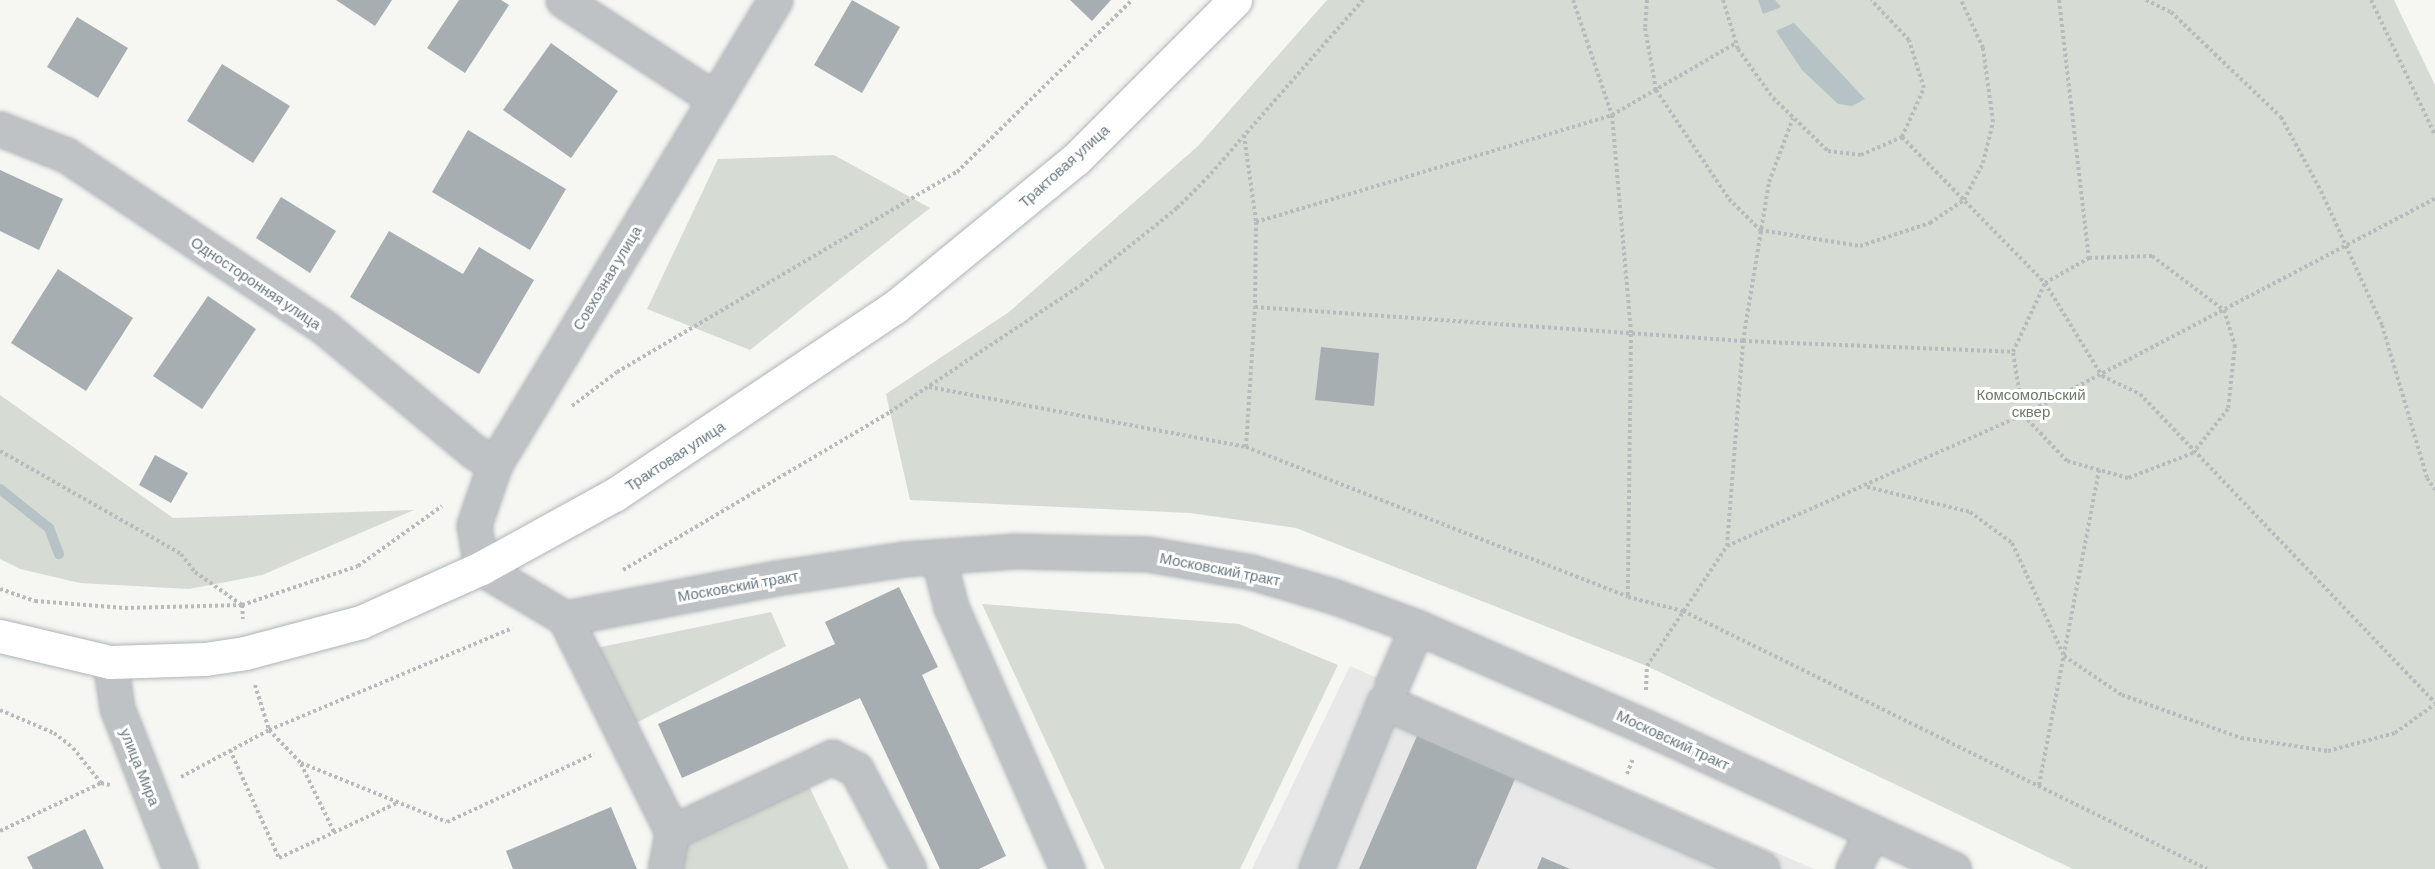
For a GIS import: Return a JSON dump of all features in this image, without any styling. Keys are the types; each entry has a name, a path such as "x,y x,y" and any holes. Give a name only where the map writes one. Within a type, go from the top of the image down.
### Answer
{"main road":[{"name":"Трактовая улица","path":"0,636 110,662 205,659 295,641 403,607 481,568 614,495 895,307 1076,159 1235,0"}],"street":[{"path":"563,0 716,99"},
{"name":"Совхозная улица","path":"481,568 474,525 495,464 775,0"},
{"name":"Односторонняя улица","path":"0,129 66,155 315,321 473,451 495,464"},
{"name":"Московский тракт","path":"560,614 776,578 938,557 1016,551 1148,554 1251,572 1333,596 1417,627 1646,727 1954,869"},
{"path":"938,557 951,607 1067,869"},
{"path":"481,568 560,614 672,832 665,869"},
{"path":"1392,685 1417,627"},
{"name":"улица Мира","path":"110,662 117,708 180,869"},
{"path":"1316,869 1384,702 1762,869"},
{"path":"672,832 832,758 856,769 909,869"},
{"path":"1854,869 1872,832"}],"path":[{"path":"570,407 617,372 957,172 1132,0"},
{"path":"615,575 928,387 1081,285 1183,202 1363,0"},
{"path":"1573,0 1612,115 1631,334 1628,597"},
{"path":"1647,0 1645,28 1656,90 1729,199 1760,230 1860,246 1930,223 1964,200 1983,162 1993,122 1983,48 1960,0"},
{"path":"1723,0 1736,43 1773,98 1828,151 1862,155 1902,137 1924,88 1909,40 1871,0"},
{"path":"2059,0 2090,258"},
{"path":"2146,0 2171,12 2281,117 2346,246 2382,325 2427,478 2435,490"},
{"path":"2370,0 2435,135"},
{"path":"1256,222 1612,115 1736,43"},
{"path":"1613,804 1646,727 1647,666 1727,546 1743,341 1760,230 1769,182 1793,118"},
{"path":"1244,135 1256,222 1255,307 1246,447"},
{"path":"1867,487 1970,512 2013,543 2064,656 2122,695 2241,738 2328,751 2395,734 2435,704 2193,453 2140,394 2102,376 2045,283 1902,137"},
{"path":"1727,546 1867,487 2024,415 2435,199"},
{"path":"2152,256 2224,309 2235,345 2228,409 2193,453 2128,477 2067,461 2024,415 2013,352 2045,283 2090,258 2152,256"},
{"path":"1255,307 1743,341 2013,352"},
{"path":"928,387 1246,447 1628,597 1683,611 2207,869"},
{"path":"0,451 181,554 195,572 242,605"},
{"path":"2039,785 2099,470"},
{"path":"0,589 35,601 113,607 242,605 358,566 448,502"},
{"path":"0,831 101,783 152,794 268,730 560,614"},
{"path":"0,710 54,733 74,748 101,783"},
{"path":"268,730 301,763 334,832"},
{"path":"301,763 400,801 447,822 625,740"},
{"path":"230,750 279,858 400,801"}],"shaded area":[{"path":"1758,0 1775,0 1781,7 1763,14"},
{"path":"1794,23 1865,99 1852,106 1838,104 1802,70 1776,31"},
{"path":"1350,666 1814,869 1252,869"}],"green space":[{"name":"Комсомольский сквер","path":"1327,0 2394,0 2435,85 2435,869 2073,869 1647,666 1296,528 1190,513 910,500 886,394 1009,312 1198,146"},
{"path":"834,155 930,208 750,350 647,309 718,159"},
{"path":"0,395 173,518 414,510 262,575 189,589 80,583 20,569 0,559"},
{"path":"982,604 1239,624 1338,665 1240,869 1105,869"},
{"path":"771,612 786,646 636,723 596,648"},
{"path":"807,782 849,869 679,869 682,844"}],"building":[{"path":"336,0 392,0 375,26"},
{"path":"459,0 501,0 509,5 465,73 427,48"},
{"path":"852,0 900,27 862,93 814,65"},
{"path":"1070,0 1111,0 1092,21"},
{"path":"77,17 128,48 98,98 47,67"},
{"path":"551,43 618,91 571,158 503,110"},
{"path":"222,64 290,106 253,163 187,121"},
{"path":"468,130 566,189 530,250 432,192"},
{"path":"0,170 63,199 39,250 0,231"},
{"path":"281,197 336,231 310,273 256,238"},
{"path":"389,231 463,274 479,247 534,280 479,374 350,297"},
{"path":"58,269 133,318 86,391 11,343"},
{"path":"208,296 256,329 202,409 153,376"},
{"path":"1321,347 1379,353 1374,406 1315,400"},
{"path":"155,455 188,473 171,503 139,485"},
{"path":"899,587 938,667 922,675 1006,856 979,869 940,869 860,698 682,778 658,724 835,644 825,622"},
{"path":"1417,736 1515,779 1476,869 1359,869"},
{"path":"611,807 637,869 513,869 506,851"},
{"path":"85,829 104,869 33,869 27,857"},
{"path":"1542,857 1570,869 1537,869"}],"waterway":[{"path":"0,489 49,528 59,554"}]}
